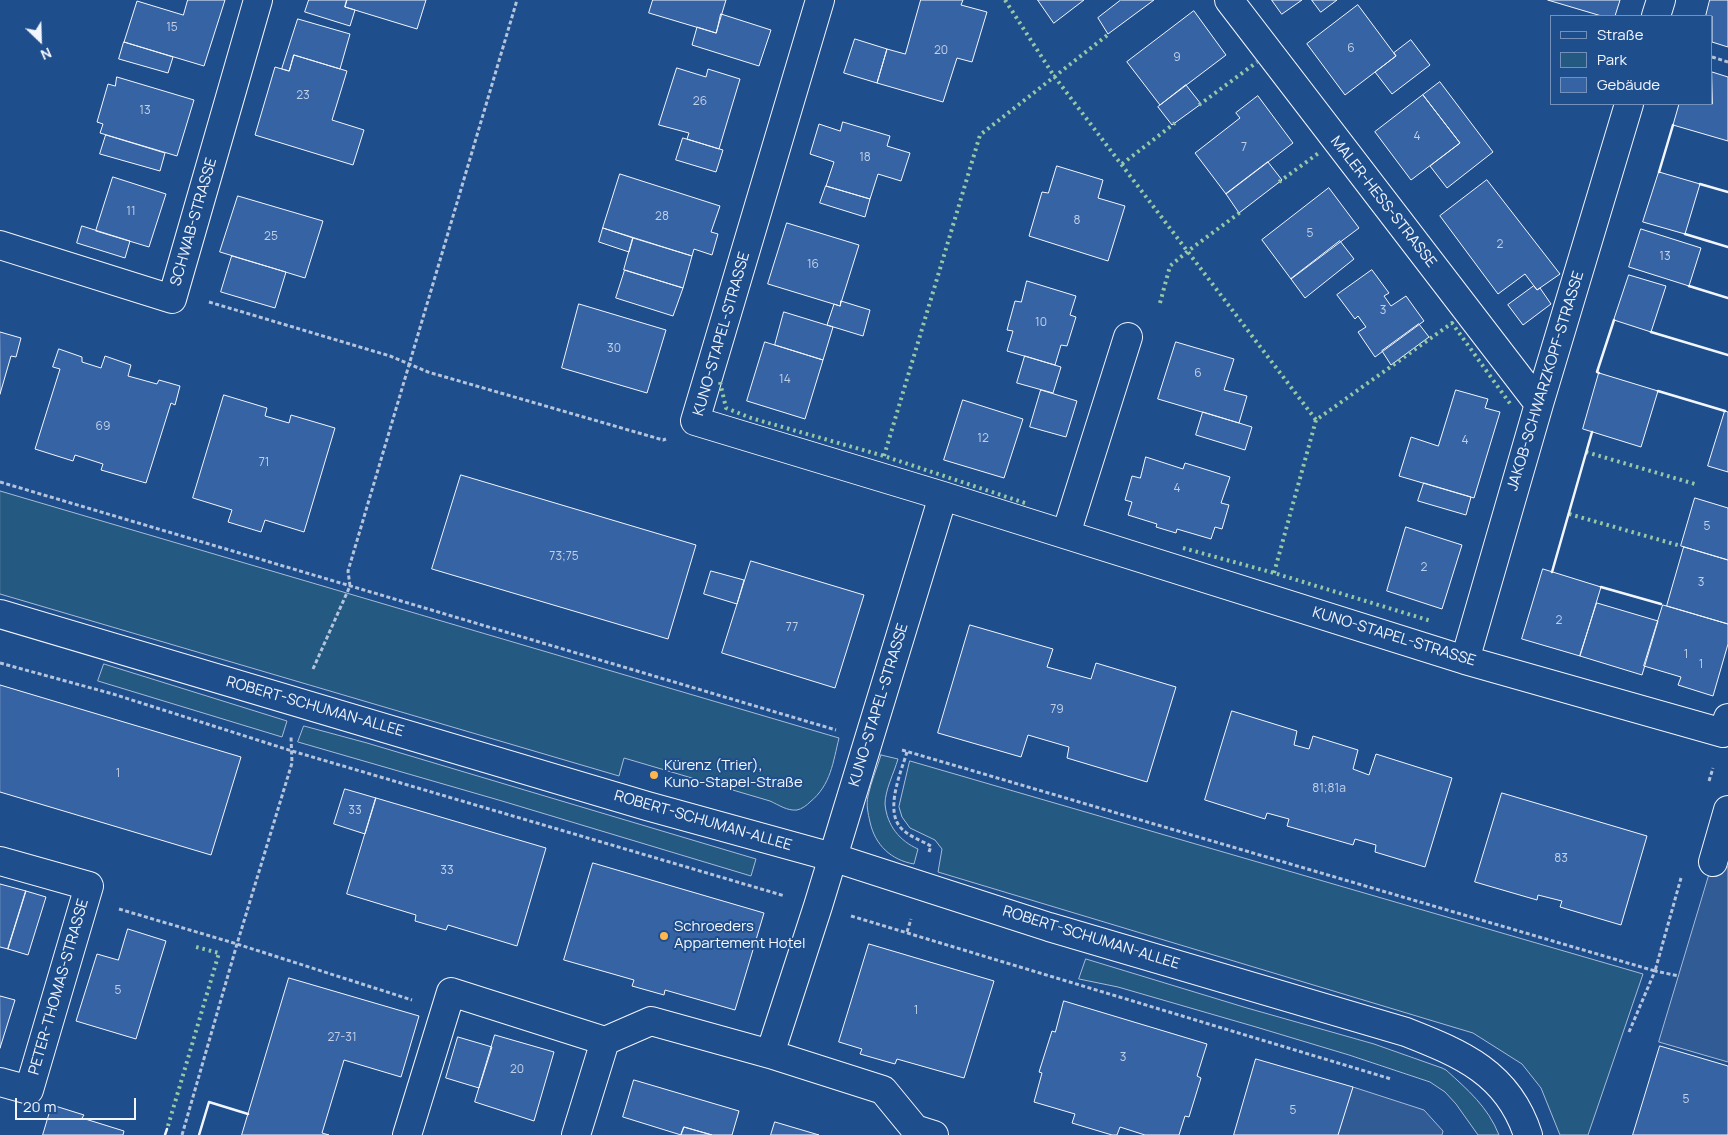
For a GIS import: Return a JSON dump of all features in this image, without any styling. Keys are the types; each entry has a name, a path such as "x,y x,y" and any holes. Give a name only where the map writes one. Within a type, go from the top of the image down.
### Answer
{"street":[{"name":"SCHWAB-STRASSE","path":"0,245 172,299 258,0"},
{"name":"KUNO-STAPEL-STRASSE","path":"820,0 695,421 1066,534 1464,660 1726,725"},
{"name":"MALER-HESS-STRASSE","path":"1229,0 1539,404"},
{"path":"1656,15 1661,0"},
{"name":"JAKOB-SCHWARZKOPF-STRASSE","path":"1464,660 1629,105"},
{"path":"1066,534 1128,337"},
{"name":"KUNO-STAPEL-STRASSE","path":"770,1054 818,906 943,496"},
{"name":"ROBERT-SCHUMAN-ALLEE","path":"0,614 647,806 832,857 1049,927 1406,1032 1445,1047 1485,1071 1517,1107 1528,1135"},
{"path":"1713,862 1728,810"},
{"name":"PETER-THOMAS-STRASSE","path":"0,861 89,886 29,1090 0,1082"},
{"path":"407,1135 451,992 605,1041 652,1021 770,1054 883,1090 921,1133"},
{"path":"576,1135 605,1041"}],"path":[{"path":"182,1135 292,763 290,740 298,701 350,586 348,571 518,0"},
{"path":"1713,57 1728,62"},
{"path":"172,299 185,305 208,301 390,356 428,372 664,440 695,421"},
{"path":"0,482 907,752 1655,971 1679,976"},
{"path":"0,663 113,694 292,751 556,827 1391,1079"},
{"path":"1707,789 1726,725"},
{"path":"907,752 894,800 894,816 902,830 931,846 907,932"},
{"path":"1629,1032 1655,971 1683,872"},
{"path":"85,899 237,944 445,1011"}],"green space":[{"path":"0,491 839,738 830,773 823,788 817,795 804,807 793,810 770,801 624,758 619,776 0,594"},
{"path":"104,664 287,721 282,737 98,681"},
{"path":"304,726 756,859 751,876 298,742"},
{"path":"881,755 898,759 885,799 886,812 888,819 900,837 918,849 914,864 891,855 880,844 872,830 867,799"},
{"path":"910,761 1643,974 1588,1135 1560,1135 1541,1088 1522,1064 1473,1033 938,872 942,849 935,840 910,828 902,817 899,807"},
{"path":"1086,959 1374,1044 1442,1068 1470,1092 1483,1107 1499,1135 1478,1135 1456,1104 1445,1092 1430,1082 1256,1027 1118,987 1079,979"}],"shaded area":[{"path":"1713,862 1728,867 1728,1062 1659,1042"},
{"path":"1353,1087 1424,1110 1443,1131 1442,1135 1338,1135"}],"building":[{"path":"188,0 225,0 204,66 124,42 137,1 183,15"},
{"path":"309,0 347,0 345,7 355,10 350,26 305,12"},
{"path":"347,0 426,0 417,29 345,7"},
{"path":"653,0 726,0 716,33 649,13"},
{"path":"921,0 963,0 961,5 987,12 972,62 957,58 943,102 877,83 887,49 905,54"},
{"path":"1038,0 1084,0 1054,23"},
{"path":"1121,0 1154,0 1108,34 1098,18"},
{"path":"1272,0 1302,0 1282,14"},
{"path":"1312,0 1337,0 1321,12"},
{"path":"1548,0 1620,0 1615,15 1599,15"},
{"path":"1710,0 1728,0 1728,47 1713,42 1713,15 1706,15"},
{"path":"1358,5 1396,56 1345,95 1307,44"},
{"path":"1194,11 1226,55 1160,105 1127,62"},
{"path":"721,14 771,30 759,66 692,45 697,27 716,33"},
{"path":"298,19 350,34 340,69 294,55 289,71 282,69"},
{"path":"855,39 887,49 877,83 844,73"},
{"path":"1411,40 1430,65 1392,94 1375,72 1396,56 1394,53"},
{"path":"124,42 173,57 168,73 119,59"},
{"path":"294,55 347,71 332,120 364,130 353,165 255,135 275,67 289,71"},
{"path":"677,68 706,77 708,69 740,79 719,149 687,139 689,133 659,125"},
{"path":"1713,72 1728,77 1728,141 1673,125 1679,105 1713,105"},
{"path":"117,77 194,100 177,156 100,133 103,124 97,122 108,84 115,86"},
{"path":"1440,82 1493,152 1447,188 1430,166 1460,143 1423,95"},
{"path":"1186,85 1201,104 1172,125 1158,107"},
{"path":"1423,95 1460,143 1411,180 1375,132"},
{"path":"1258,96 1293,143 1226,194 1195,153 1240,118 1236,113"},
{"path":"843,122 890,136 887,146 910,153 901,181 878,174 870,199 826,186 834,162 810,154 819,124 840,131"},
{"path":"106,135 165,153 160,171 100,154"},
{"path":"683,138 723,150 716,172 676,160"},
{"path":"1268,162 1282,180 1239,213 1226,194"},
{"path":"1057,166 1103,180 1098,198 1125,206 1108,261 1029,236 1042,192 1048,193"},
{"path":"1659,172 1700,184 1685,234 1643,222"},
{"path":"620,174 720,206 711,232 718,234 712,255 694,249 692,256 603,228"},
{"path":"113,177 166,194 149,247 96,231"},
{"path":"1487,180 1560,274 1537,290 1525,274 1498,294 1440,216"},
{"path":"826,186 870,199 865,217 820,203"},
{"path":"1329,188 1359,228 1291,279 1262,240"},
{"path":"238,196 323,221 305,278 220,252"},
{"path":"787,223 859,245 840,306 768,284"},
{"path":"82,226 130,241 125,258 77,243"},
{"path":"603,228 633,238 629,252 599,242"},
{"path":"1641,229 1701,248 1689,286 1629,267"},
{"path":"633,238 692,256 683,288 624,270"},
{"path":"1340,241 1354,259 1305,298 1291,279"},
{"path":"232,256 286,272 275,308 221,292"},
{"path":"625,270 683,288 673,316 616,298"},
{"path":"1372,270 1389,293 1384,296 1391,306 1406,296 1424,321 1375,357 1358,332 1366,327 1358,316 1355,319 1337,295"},
{"path":"1629,275 1666,286 1651,332 1614,320"},
{"path":"1027,281 1076,296 1070,315 1076,317 1067,346 1061,345 1055,365 1007,351 1013,331 1007,330 1015,301 1021,302"},
{"path":"1534,286 1537,290 1540,288 1551,304 1523,325 1508,305"},
{"path":"841,301 870,310 863,336 827,325 834,304 840,306"},
{"path":"579,304 666,330 647,393 562,368"},
{"path":"784,312 833,327 823,360 775,345"},
{"path":"1419,324 1429,337 1391,365 1382,351"},
{"path":"0,332 21,338 16,357 11,356 0,394"},
{"path":"765,342 823,360 805,419 747,401"},
{"path":"1176,342 1234,359 1224,390 1247,396 1239,423 1158,399"},
{"path":"59,349 82,357 82,362 101,368 105,356 131,365 128,376 157,384 159,380 180,386 175,405 171,403 146,483 101,470 103,464 75,455 73,461 35,449 60,369 53,367"},
{"path":"1025,356 1061,367 1053,393 1017,383"},
{"path":"1599,373 1658,391 1641,447 1583,429"},
{"path":"1041,390 1077,401 1066,437 1030,427"},
{"path":"1456,390 1488,399 1485,408 1500,412 1474,498 1399,476 1411,437 1438,446"},
{"path":"224,395 267,408 265,416 289,423 291,415 335,428 304,532 265,520 261,532 228,522 232,510 193,498"},
{"path":"963,400 1023,419 1004,478 944,460"},
{"path":"1725,411 1728,412 1728,472 1708,466"},
{"path":"1203,412 1252,427 1245,450 1196,435"},
{"path":"1146,457 1183,469 1185,463 1230,477 1221,503 1229,505 1222,529 1215,527 1211,539 1177,529 1176,533 1156,527 1157,524 1128,515 1132,502 1125,500 1132,476 1140,478"},
{"path":"461,475 696,545 668,639 432,569"},
{"path":"1424,483 1471,497 1466,515 1418,501"},
{"path":"1695,498 1728,508 1728,560 1681,546"},
{"path":"1406,527 1462,545 1442,609 1387,591"},
{"path":"1684,547 1728,560 1728,624 1667,606"},
{"path":"751,561 864,595 835,688 722,653"},
{"path":"1543,569 1601,587 1580,656 1522,639"},
{"path":"711,571 744,580 737,604 704,594"},
{"path":"1597,603 1658,621 1642,675 1580,656"},
{"path":"1663,605 1728,624 1728,644 1713,696 1678,685 1681,677 1644,666"},
{"path":"970,625 1053,649 1047,667 1091,679 1096,663 1176,687 1147,782 1067,758 1069,747 1028,735 1021,757 938,733"},
{"path":"0,685 241,757 211,855 0,792"},
{"path":"1232,711 1297,731 1294,745 1309,749 1313,736 1358,750 1353,769 1369,775 1376,754 1452,778 1425,867 1375,852 1376,845 1355,839 1353,845 1287,826 1289,819 1267,813 1265,819 1205,800"},
{"path":"345,789 376,798 365,834 334,824"},
{"path":"1502,793 1647,836 1621,925 1560,907 1562,901 1538,895 1537,900 1475,882"},
{"path":"376,798 546,848 517,946 448,925 446,930 415,921 416,915 347,894"},
{"name":"Schroeders Appartement Hotel","path":"593,863 764,913 735,1010 665,990 664,995 632,986 634,980 564,960"},
{"path":"0,884 26,891 8,949 0,947"},
{"path":"26,891 46,897 28,955 8,949"},
{"path":"128,929 166,941 136,1039 76,1021 97,954 118,960"},
{"path":"869,944 994,981 964,1078 897,1059 895,1064 860,1054 862,1049 839,1042"},
{"path":"289,978 419,1016 401,1077 344,1060 322,1133 329,1135 242,1135"},
{"path":"0,996 15,1000 0,1048"},
{"path":"1064,1001 1207,1044 1197,1076 1201,1078 1189,1117 1185,1116 1179,1135 1145,1135 1120,1127 1117,1135 1112,1135 1072,1123 1075,1114 1034,1102 1042,1073 1039,1072 1052,1031 1055,1032"},
{"path":"495,1035 554,1052 534,1121 475,1102"},
{"path":"458,1037 492,1047 479,1088 446,1078"},
{"path":"1660,1046 1728,1066 1728,1135 1633,1135"},
{"path":"1256,1059 1353,1087 1338,1135 1234,1135"},
{"path":"634,1080 739,1111 732,1135 712,1135 684,1127 681,1135 623,1117"},
{"path":"52,1105 84,1115 82,1118 124,1131 123,1135 43,1135"},
{"path":"775,1122 819,1135 771,1135"},
{"path":"684,1127 712,1135 681,1135"}],"hedge":[{"path":"1005,0 1054,76 1316,420 1452,323 1511,405"},
{"path":"884,456 980,135 1110,33"},
{"path":"1199,105 1257,62"},
{"path":"1122,164 1175,123"},
{"path":"1279,182 1320,152"},
{"path":"1160,303 1170,266 1242,211"},
{"path":"720,382 726,408 751,418 884,456 1025,503"},
{"path":"1274,573 1316,420"},
{"path":"1586,452 1695,484"},
{"path":"1569,514 1681,546"},
{"path":"1183,548 1274,573 1431,621"},
{"path":"168,1126 219,953 196,947"}],"wall":[{"path":"1659,172 1673,125"},
{"path":"1700,184 1728,192"},
{"path":"1685,234 1728,247"},
{"path":"1689,286 1728,298"},
{"path":"1599,373 1597,372 1614,320"},
{"path":"1651,332 1728,355"},
{"path":"1658,391 1725,411"},
{"path":"1552,572 1592,432"},
{"path":"1601,587 1661,604"},
{"path":"199,1135 209,1102 248,1114"},
{"path":"165,1135 167,1129"}],"place":[{"name":"Kürenz (Trier), Kuno-Stapel-Straße","path":"654,775"},
{"name":"Schroeders Appartement Hotel","path":"664,936"}]}
